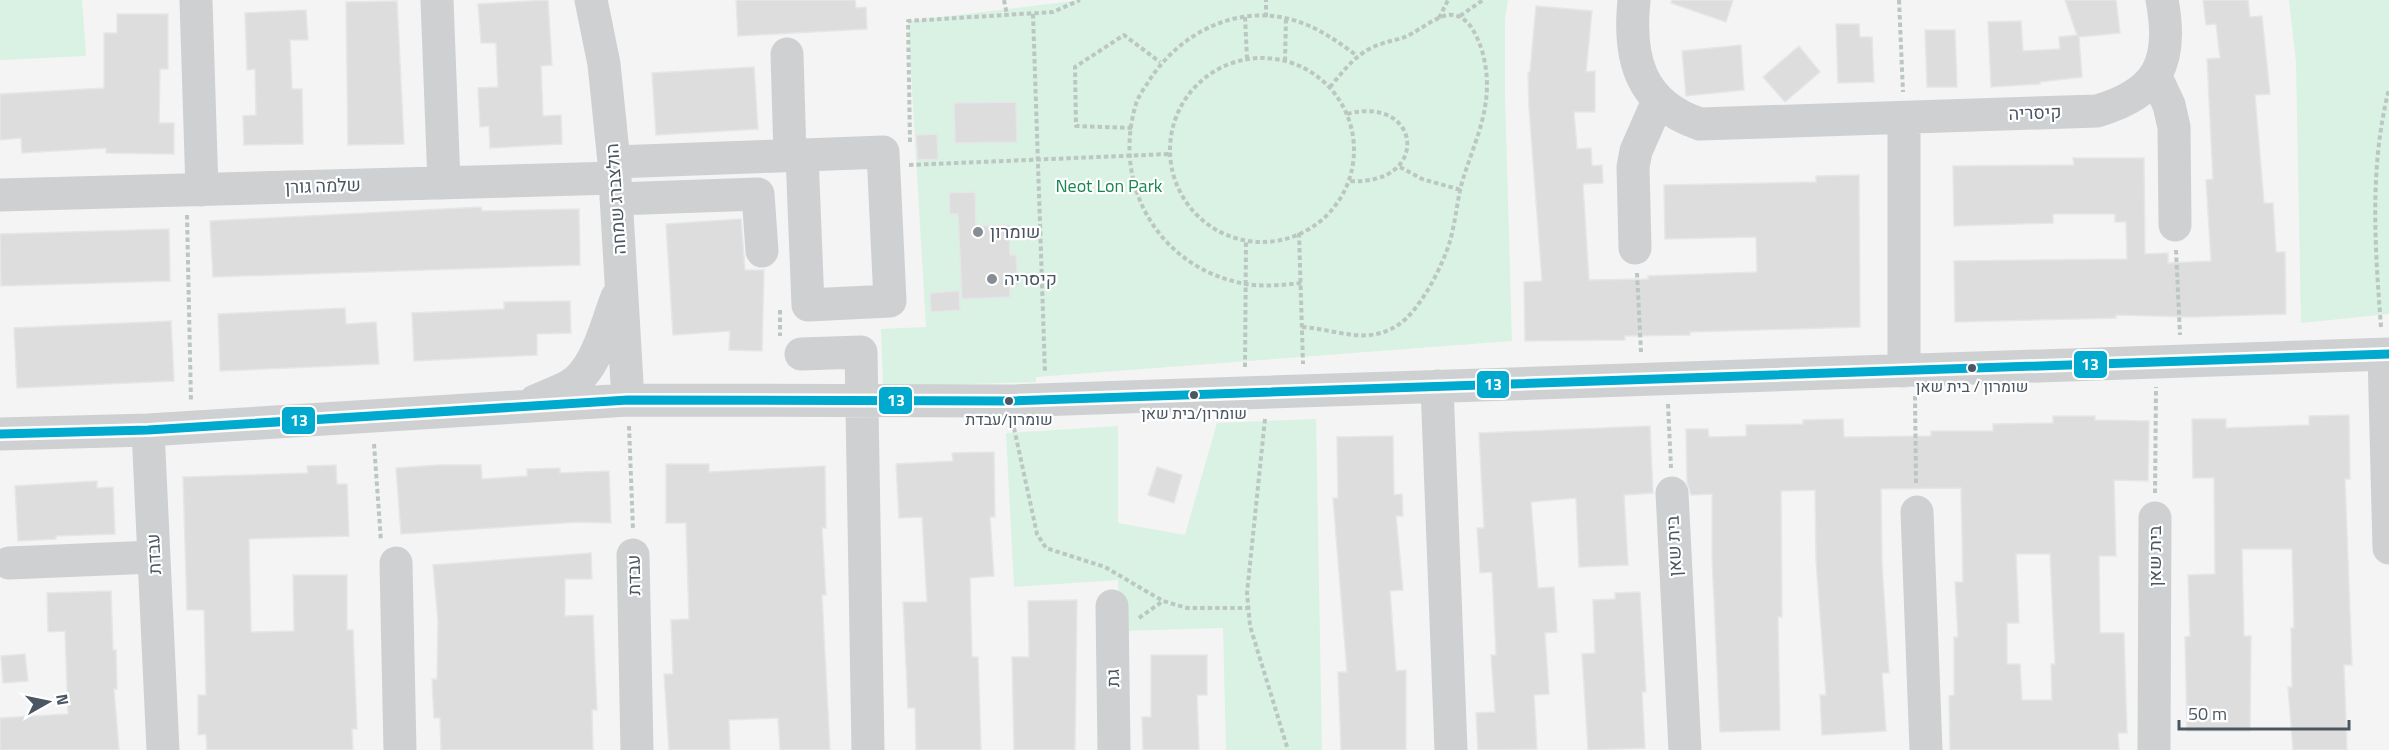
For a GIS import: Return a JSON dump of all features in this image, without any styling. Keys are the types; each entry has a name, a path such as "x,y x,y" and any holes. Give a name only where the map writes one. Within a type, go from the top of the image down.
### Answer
{"street":[{"path":"194,190 196,0"},
{"path":"437,0 444,183"},
{"name":"הולצברג שמחה","path":"591,0 604,64 615,180 628,400"},
{"name":"קיסריה","path":"1634,0 1633,44 1638,64 1658,101 1677,117 1700,124 2097,111 2136,97 2156,77"},
{"path":"2162,0 2164,60 2156,77 2169,105 2174,127 2175,225"},
{"path":"615,180 796,156 896,159 890,301 808,305 796,156 787,54"},
{"path":"1635,248 1633,167 1635,151 1658,101"},
{"path":"1904,118 1909,371"},
{"path":"615,180 758,194 762,251"},
{"name":"שלמה גורן","path":"0,195 615,180"},
{"path":"519,408 571,385 583,373 593,357 621,286"},
{"path":"801,354 861,352 868,750"},
{"path":"0,434 192,428 628,400 863,402 1008,400 2386,355 2389,548"},
{"path":"1437,386 1451,750"},
{"name":"עבדת","path":"148,430 163,750"},
{"name":"בית שאן","path":"1672,493 1685,750"},
{"path":"1917,512 1926,750"},
{"name":"בית שאן","path":"2154,750 2155,518"},
{"name":"עבדת","path":"633,555 637,750"},
{"path":"9,563 154,557"},
{"path":"396,563 400,750"},
{"name":"גת","path":"1112,606 1114,750"}],"path":[{"path":"1004,0 1007,15"},
{"path":"1080,0 1053,12 908,21 896,159 1038,160 1169,154"},
{"path":"1266,0 1266,16"},
{"path":"1439,19 1448,0"},
{"path":"1460,16 1483,0"},
{"path":"1899,0 1904,118"},
{"path":"1033,14 1046,399"},
{"path":"1302,327 1322,328 1351,337 1367,337 1398,325 1410,314 1433,279 1450,243 1461,190 1483,117 1487,80 1480,41 1469,23 1460,16 1449,15 1404,38 1356,55 1330,87"},
{"path":"1245,17 1247,58"},
{"path":"1301,283 1246,284 1200,269 1164,241 1138,202 1128,156 1136,102 1160,62 1196,32 1245,17 1286,18 1323,31 1356,55"},
{"path":"1285,61 1286,18"},
{"path":"1132,128 1076,126 1075,67 1124,35 1160,62"},
{"path":"1274,57 1285,61 1304,67 1330,87 1347,114 1354,146 1349,181 1333,209 1308,230 1278,241 1246,241 1219,233 1194,213 1176,186 1169,154 1175,116 1191,89 1216,68 1247,58 1274,57"},
{"path":"2386,355 2374,190 2383,114 2389,89"},
{"path":"1347,114 1370,109 1396,118 1404,129 1407,145 1406,155 1400,167 1380,179 1349,181"},
{"path":"1400,167 1422,179 1461,190"},
{"path":"192,428 194,190"},
{"name":"בית שאן","path":"2155,518 2169,362 2175,225"},
{"path":"1299,233 1303,391"},
{"path":"1246,241 1246,284 1256,392 1251,551 1247,593 1250,626 1288,750"},
{"name":"בית שאן","path":"1635,248 1672,493"},
{"path":"1909,371 1917,512"},
{"name":"עבדת","path":"628,400 633,555"},
{"path":"1008,400 1037,534 1046,548 1105,567 1163,601 1187,608 1249,608"},
{"path":"372,418 382,556 396,563"}],"green space":[{"path":"0,0 82,0 86,56 0,60"},
{"name":"Neot Lon Park","path":"1081,0 1508,0 1505,20 1505,97 1512,341 1036,377 1036,382 883,387 881,329 926,327 908,21"},
{"path":"2289,0 2389,0 2389,314 2301,323 2296,62"},
{"path":"1316,419 1322,750 1226,750 1223,628 1119,631 1118,580 1014,587 1006,433 1118,426 1118,523 1185,535 1217,423"}],"building":[{"path":"548,0 552,65 541,66 543,116 561,115 562,144 490,148 489,126 480,127 478,88 498,87 496,43 481,43 478,4"},
{"path":"736,0 855,0 856,8 866,7 867,29 738,36"},
{"path":"1672,0 1733,0 1726,22 1671,3"},
{"path":"2065,0 2116,0 2120,33 2079,37 2082,77 2040,82 2040,84 1991,87 1988,22 2021,21 2023,51 2060,49 2059,37 2077,35"},
{"path":"2203,0 2248,0 2250,17 2262,16 2270,94 2255,95 2264,203 2273,203 2276,252 2285,252 2286,314 2192,317 2116,315 2116,318 1955,322 1954,261 2127,259 2126,222 2115,222 2115,214 2053,214 2053,223 1954,226 1953,166 2074,165 2073,158 2144,158 2145,254 2168,253 2168,263 2211,261 2206,180 2213,179 2207,59 2220,58 2216,24 2206,25"},
{"path":"397,1 404,144 348,145 346,2"},
{"path":"1536,6 1592,11 1586,72 1595,71 1595,112 1574,112 1577,149 1591,148 1592,166 1602,165 1603,183 1583,184 1589,280 1648,279 1648,276 1757,272 1756,237 1665,239 1664,185 1816,182 1816,176 1859,175 1860,327 1690,332 1690,335 1625,336 1625,340 1525,341 1524,282 1542,281 1528,72 1530,72"},
{"path":"306,10 308,40 290,40 292,89 302,89 303,144 244,145 243,116 256,115 255,69 247,70 245,13"},
{"path":"117,14 168,14 168,69 160,69 159,123 174,123 174,154 106,153 106,148 22,153 21,138 0,140 0,94 104,88 104,33 117,33"},
{"path":"1836,24 1859,24 1860,37 1872,37 1874,82 1838,83"},
{"path":"1925,30 1955,30 1957,87 1927,87"},
{"path":"1741,45 1744,90 1686,96 1682,51"},
{"path":"1799,46 1820,72 1785,102 1763,77"},
{"path":"754,67 758,129 656,135 652,73"},
{"path":"1016,102 1017,142 955,143 954,103"},
{"path":"937,134 938,159 918,160 916,135"},
{"path":"975,192 976,226 1009,225 1010,255 1016,255 1018,286 1010,286 1010,297 962,299 958,214 950,214 949,193"},
{"path":"481,207 482,211 579,209 580,265 213,277 210,221"},
{"path":"741,219 745,270 764,270 762,351 729,350 730,331 673,335 666,224"},
{"path":"169,229 170,281 1,286 0,234"},
{"path":"959,291 960,310 931,312 930,293"},
{"path":"570,301 571,333 537,334 537,355 414,361 412,313 504,309 504,302"},
{"path":"345,308 346,324 376,322 379,364 220,371 218,314"},
{"path":"171,321 174,381 17,388 14,328"},
{"path":"2349,415 2350,479 2345,479 2352,665 2344,665 2347,750 2293,750 2288,687 2292,687 2291,628 2294,628 2292,549 2242,549 2244,636 2251,636 2250,731 2187,731 2185,637 2190,636 2188,575 2215,574 2214,478 2193,478 2192,419 2226,419 2226,428 2309,425 2309,416"},
{"path":"2053,416 2095,416 2095,420 2149,421 2148,481 2114,480 2116,556 2099,556 2100,633 2124,633 2127,733 2118,733 2119,750 1950,750 1949,696 1954,695 1954,637 1958,637 1955,582 1963,582 1961,488 1881,489 1882,564 1889,673 1882,673 1886,731 1822,735 1820,695 1826,695 1816,561 1815,490 1781,491 1782,617 1778,617 1780,730 1720,732 1712,557 1712,494 1691,495 1687,482 1686,429 1708,429 1709,437 1746,436 1746,425 1803,424 1803,420 1843,419 1844,437 1931,436 1931,431 1993,431 1993,424 2053,423","holes":["2016,554 2050,554 2055,664 2051,664 2052,700 2022,700 2020,664 2007,664 2007,623 2019,623"]},
{"path":"1650,426 1653,493 1624,495 1628,565 1579,567 1576,498 1531,502 1538,588 1554,587 1557,632 1545,633 1549,694 1534,695 1537,749 1478,750 1476,713 1495,712 1491,655 1496,655 1492,572 1480,573 1477,528 1484,528 1479,433"},
{"path":"1393,436 1394,495 1402,494 1403,516 1396,516 1403,590 1390,591 1396,671 1406,670 1406,750 1341,750 1338,672 1347,672 1333,498 1338,498 1337,437"},
{"path":"994,452 995,517 990,517 994,576 970,578 972,657 978,657 981,750 916,750 915,708 908,708 903,602 927,602 922,517 899,518 896,464 953,461 952,453"},
{"path":"666,464 709,464 709,472 825,466 826,528 822,528 826,595 822,595 830,750 780,750 778,718 729,720 730,750 669,750 664,674 673,674 671,620 689,619 686,523 666,523"},
{"path":"336,465 337,484 347,484 349,536 249,539 251,632 294,631 293,575 347,575 347,630 353,630 357,729 352,729 353,750 207,750 206,734 198,735 198,695 206,695 204,610 187,610 183,477 308,473 307,466"},
{"path":"481,465 482,479 527,476 527,469 560,468 560,473 609,471 611,523 579,522 401,534 396,468"},
{"path":"1157,467 1182,475 1174,503 1148,495"},
{"path":"97,481 97,488 113,487 115,534 56,536 56,539 18,541 15,486"},
{"path":"591,553 592,579 565,579 565,616 593,615 597,710 592,710 593,750 441,750 440,718 434,718 432,679 437,679 438,621 433,565"},
{"path":"111,591 113,650 116,650 117,689 114,689 119,750 0,750 0,718 68,714 65,631 48,632 47,593"},
{"path":"1640,592 1646,692 1642,692 1645,748 1588,750 1582,654 1595,653 1593,600 1615,599 1615,593"},
{"path":"1077,600 1075,750 1014,750 1012,657 1029,657 1028,601"},
{"path":"25,654 28,681 3,683 1,656"},
{"path":"1151,655 1207,655 1207,695 1197,695 1199,750 1143,750 1142,717 1151,717"}],"transit line":[{"name":"13","path":"0,434 148,430 628,400 1009,401 2389,354"}],"place":[{"name":"שומרון","path":"978,232"},
{"name":"קיסריה","path":"992,279"},
{"name":"שומרון / בית שאן","path":"1972,368"},
{"name":"שומרון/בית שאן","path":"1194,395"},
{"name":"שומרון/עבדת","path":"1009,401"}]}
